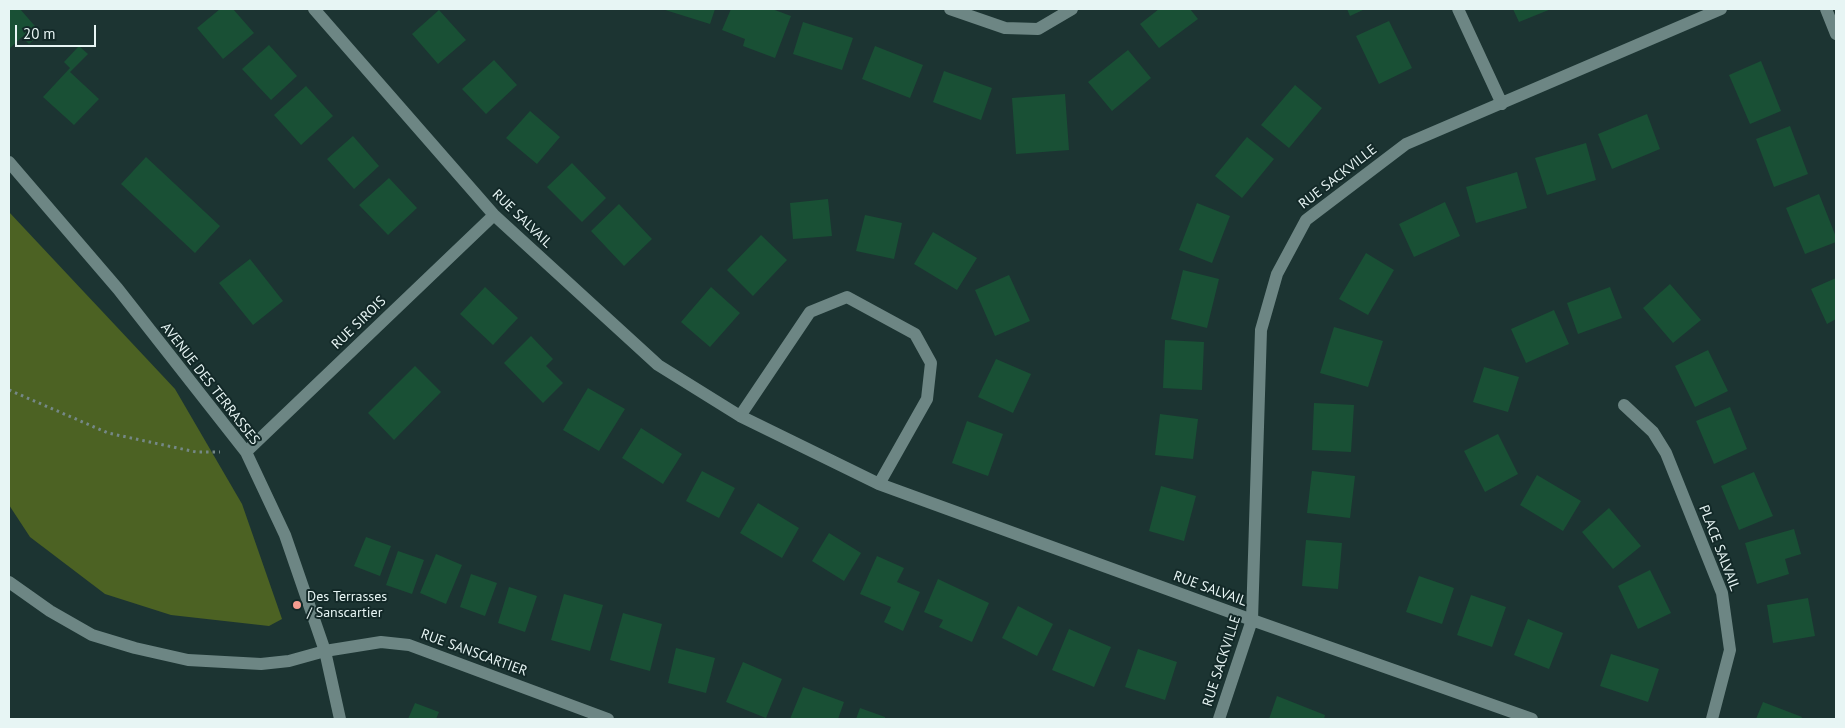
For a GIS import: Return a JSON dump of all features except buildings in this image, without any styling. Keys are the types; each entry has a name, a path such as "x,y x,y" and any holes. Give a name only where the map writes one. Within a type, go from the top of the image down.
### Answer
{"street":[{"name":"RUE SALVAIL","path":"314,9 494,215 658,365 740,416 879,484 1252,620 1532,719"},
{"path":"950,9 1005,28 1038,30 1072,9"},
{"path":"1458,9 1502,104"},
{"name":"RUE SACKVILLE","path":"1219,719 1252,620 1261,330 1277,274 1306,220 1406,144 1720,9"},
{"path":"1826,9 1836,34"},
{"name":"AVENUE DES TERRASSES","path":"9,162 118,289 246,452 285,535 325,651 340,719"},
{"name":"RUE SIROIS","path":"246,452 494,215"},
{"path":"740,416 810,312 848,297 915,334 931,363 927,399 879,484"},
{"name":"PLACE SALVAIL","path":"1624,405 1652,432 1666,453 1722,593 1730,650 1712,719"},
{"name":"RUE SANSCARTIER","path":"9,582 50,611 92,634 153,652 188,660 261,664 290,661 325,651 381,642 409,645 608,719"}],"path":[{"path":"9,390 108,433 196,452"}],"green space":[{"path":"9,212 175,389 242,504 282,619 269,626 171,615 105,594 30,537 9,505"}],"place":[{"name":"Des Terrasses / Sanscartier","path":"297,605"}]}
